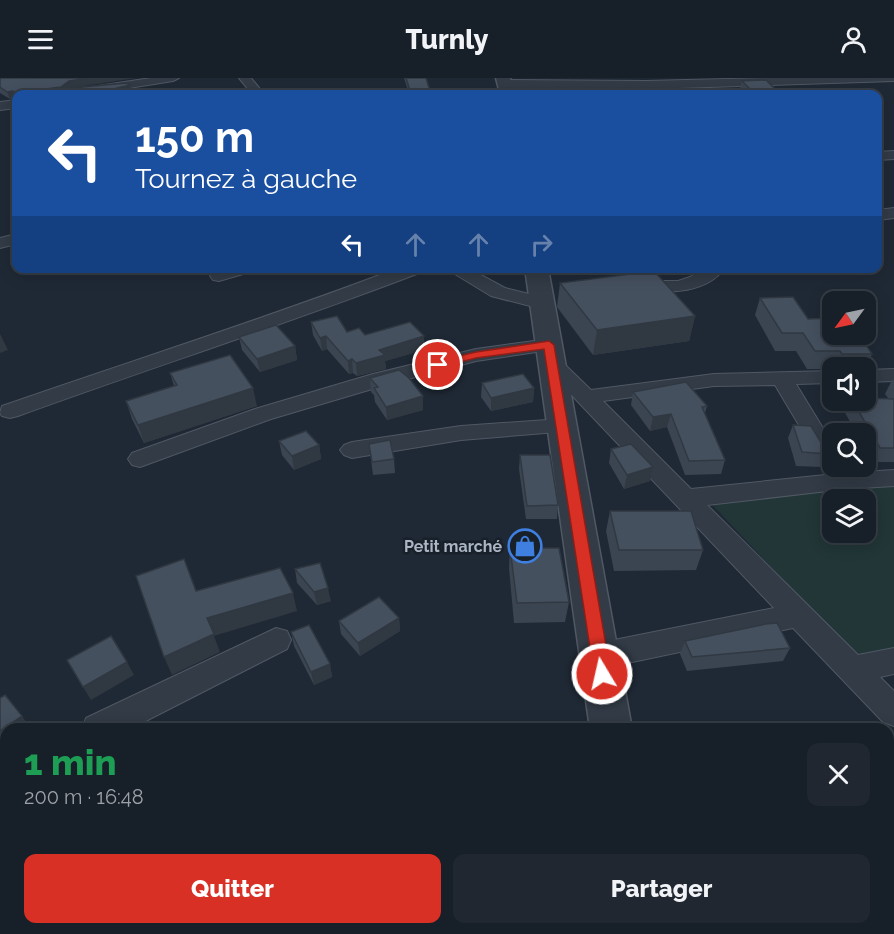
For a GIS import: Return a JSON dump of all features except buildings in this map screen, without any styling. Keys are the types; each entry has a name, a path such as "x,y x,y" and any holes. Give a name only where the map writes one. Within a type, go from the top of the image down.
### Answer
{"street":[{"path":"96,90 173,78"},
{"path":"245,78 255,90"},
{"path":"505,86 646,85 891,78"},
{"path":"219,276 228,273"},
{"path":"10,411 193,346 324,303 403,273"},
{"path":"464,273 498,292 543,284"},
{"path":"622,286 696,284 710,273"},
{"path":"478,280 499,284 543,284"},
{"path":"543,284 550,353 610,723"},
{"path":"550,353 586,397 894,712"},
{"path":"140,459 263,414 381,379 476,355 550,353"},
{"path":"876,376 894,375"},
{"path":"586,397 714,380 822,377"},
{"path":"782,379 822,443"},
{"path":"352,450 460,433 562,426"},
{"path":"685,499 822,472"},
{"path":"876,475 894,478"},
{"path":"599,656 799,615"},
{"path":"110,723 276,640"},
{"path":"852,669 894,661"}],"green space":[{"path":"894,480 894,664 867,669 708,500"}],"place":[{"name":"Petit marché","path":"525,546"}],"route":[{"path":"438,365 476,355 549,345 602,674"}]}
